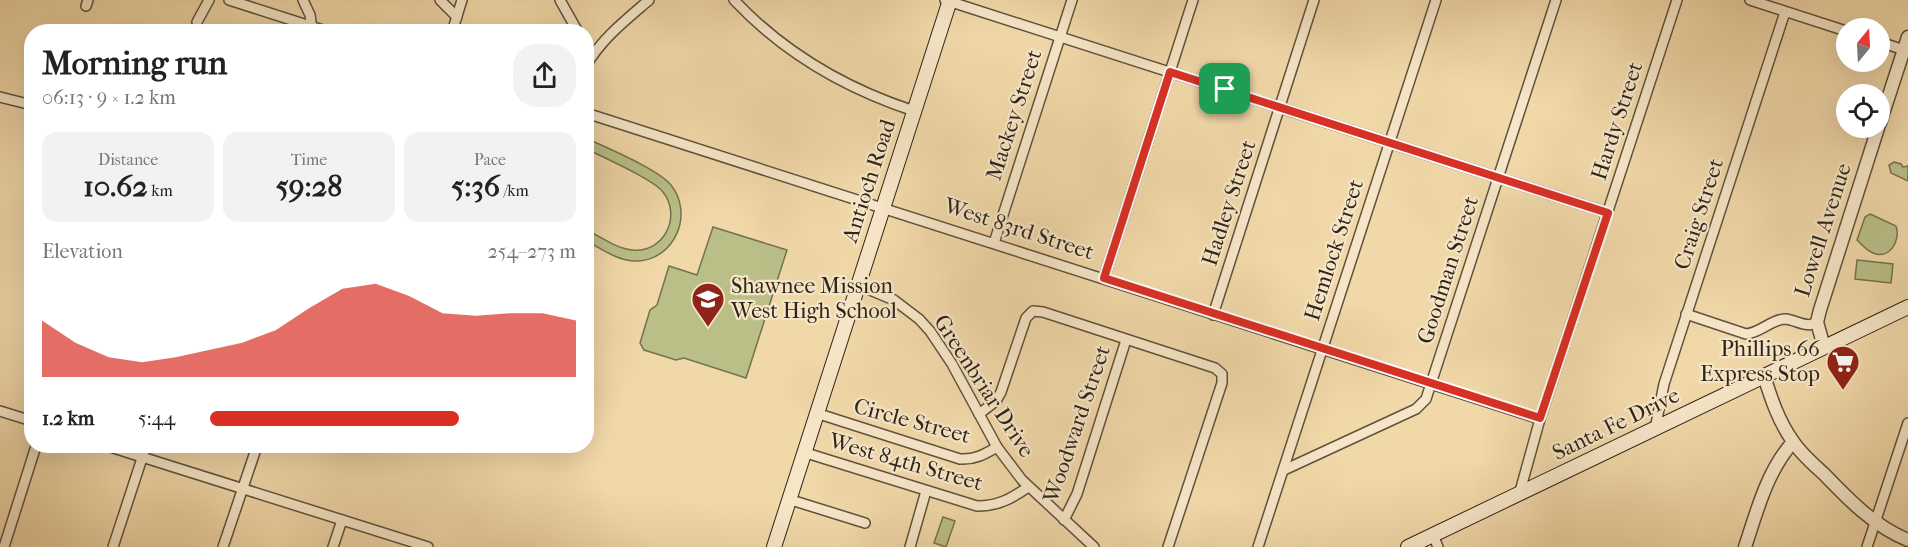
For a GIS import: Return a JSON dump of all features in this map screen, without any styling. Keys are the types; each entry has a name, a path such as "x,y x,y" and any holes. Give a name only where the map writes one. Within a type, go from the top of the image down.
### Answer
{"main road":[{"name":"Antioch Road","path":"774,547 948,0"},
{"name":"Santa Fe Drive","path":"1407,547 1435,541 1519,495 1908,307"}],"street":[{"path":"196,22 209,0"},
{"path":"229,0 298,24"},
{"path":"303,0 311,24"},
{"path":"440,0 457,17"},
{"path":"455,24 462,0"},
{"path":"560,0 574,24"},
{"path":"594,53 617,28 649,0"},
{"path":"734,0 780,43 814,66 862,92 914,111"},
{"path":"948,0 1608,213"},
{"name":"Mackey Street","path":"994,243 1072,0"},
{"path":"1104,278 1193,0"},
{"name":"Hadley Street","path":"1213,315 1314,0"},
{"name":"Hemlock Street","path":"1258,547 1436,0"},
{"name":"Goodman Street","path":"1284,470 1416,409 1426,399 1556,0"},
{"name":"Hardy Street","path":"1519,495 1540,418 1677,0"},
{"path":"1750,0 1836,28"},
{"name":"Craig Street","path":"1655,429 1664,384 1785,12"},
{"name":"Lowell Avenue","path":"1890,92 1908,37"},
{"path":"1890,45 1904,50"},
{"path":"0,97 24,103"},
{"name":"West 83rd Street","path":"594,116 1540,418"},
{"name":"Lowell Avenue","path":"1824,346 1817,322 1875,138"},
{"name":"Greenbriar Drive","path":"858,285 894,300 919,319 952,364 997,447 1028,487 1094,547"},
{"path":"979,414 996,401 1001,392 1026,318 1032,311 1042,312 1215,368 1222,374 1222,383 1168,547"},
{"path":"1686,314 1746,334 1754,333 1783,319 1809,325 1817,322"},
{"name":"Woodward Street","path":"1064,520 1077,494 1126,340"},
{"path":"1764,376 1773,404 1793,442 1856,506 1895,534 1908,540"},
{"path":"0,411 24,419"},
{"name":"Circle Street","path":"816,413 960,459 969,460 982,456 997,447"},
{"path":"1867,547 1908,423"},
{"path":"1745,547 1773,470 1782,454 1793,442"},
{"name":"West 84th Street","path":"803,452 965,504 984,506 1003,502 1028,487"},
{"path":"4,547 34,453"},
{"path":"130,453 428,547"},
{"path":"113,547 144,453"},
{"path":"223,547 255,453"},
{"path":"910,547 927,491"},
{"path":"788,499 865,523"},
{"path":"333,547 342,520"}],"green space":[{"path":"594,142 655,172 671,185 678,197 681,209 680,221 671,244 651,258 631,261 594,245 594,234 621,247 633,250 653,246 661,239 670,222 671,212 668,202 658,187 594,152"},
{"path":"1894,162 1903,167 1908,166 1908,181 1891,173 1889,165"},
{"path":"1870,214 1896,226 1895,243 1884,254 1871,252 1857,240 1865,217"},
{"path":"713,227 787,250 746,378 684,358 676,360 644,350 640,343 650,310 657,305 669,266 697,275"},
{"path":"1857,260 1893,264 1891,283 1855,279"},
{"path":"943,517 955,521 946,547 934,543"}],"place":[{"name":"Shawnee Mission West High School","path":"708,328"},
{"name":"Phillips 66 Express Stop","path":"1843,391"}],"route":[{"path":"1170,72 1225,89 1608,213 1540,418 1213,315 1104,278 1170,72"}]}
